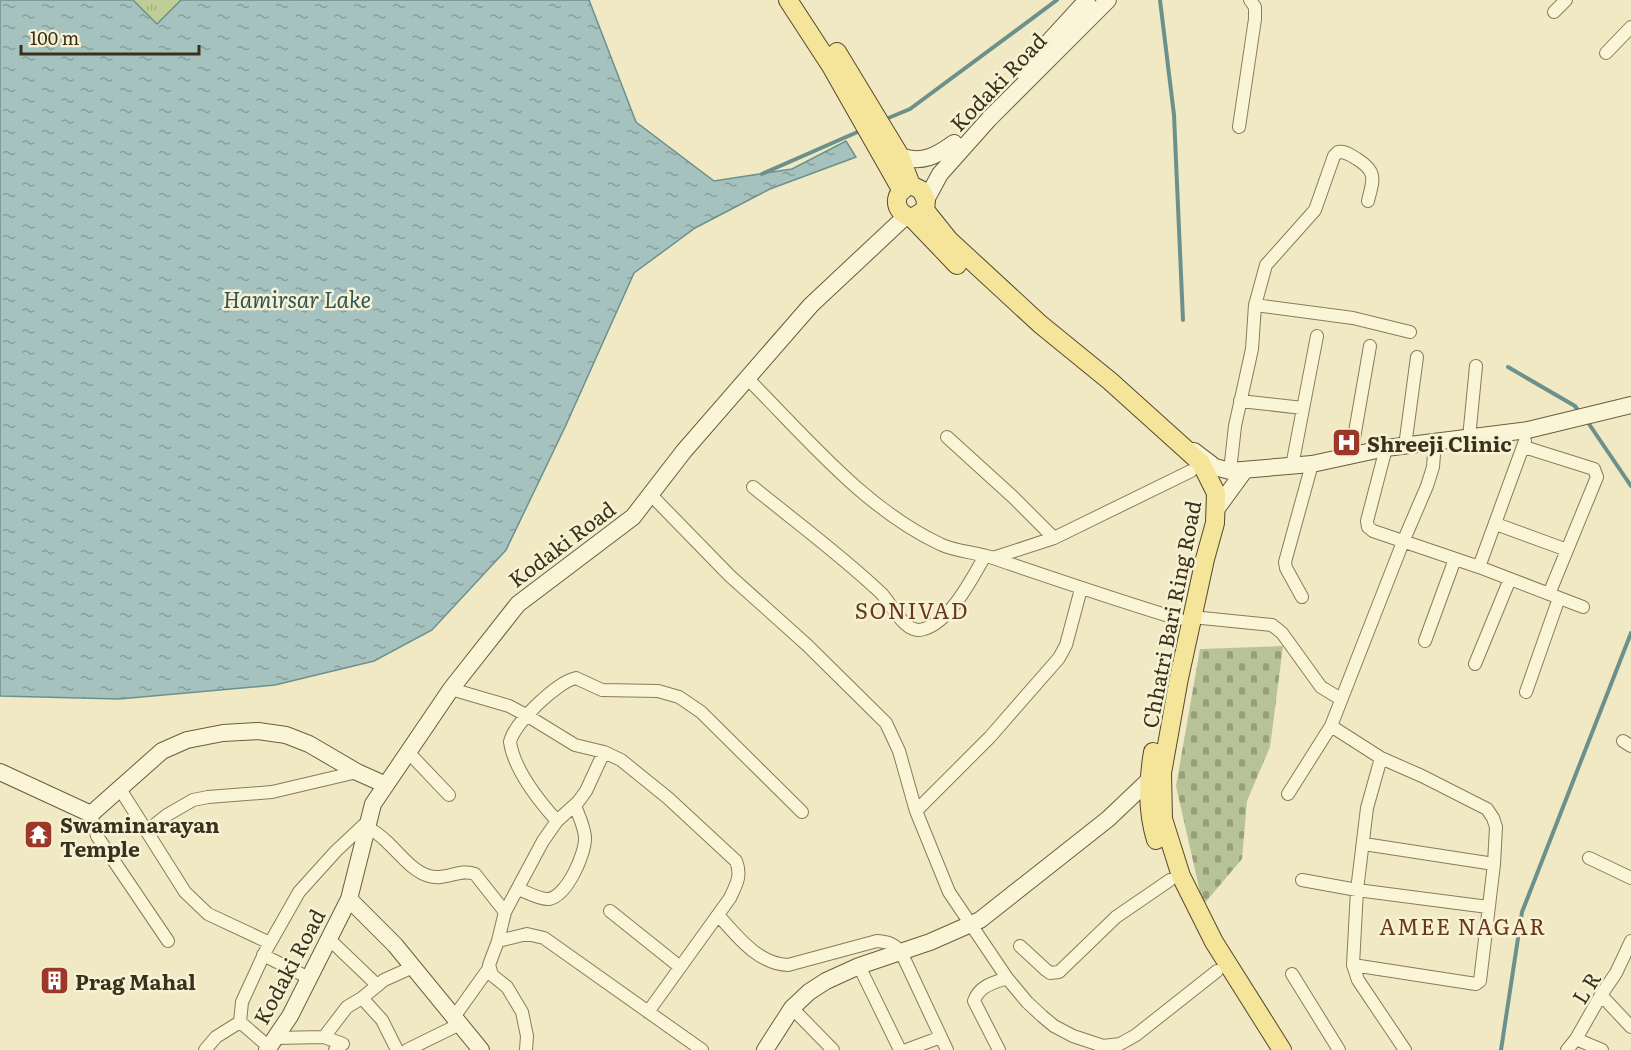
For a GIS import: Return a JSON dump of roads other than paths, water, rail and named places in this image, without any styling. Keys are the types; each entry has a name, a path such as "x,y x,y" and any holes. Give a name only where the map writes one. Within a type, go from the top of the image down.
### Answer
{"main road":[{"name":"Chhatri Bari Ring Road","path":"788,0 831,66 940,248 1032,334 1102,391 1191,471 1203,496 1203,521 1192,556 1186,618 1155,777 1150,821 1170,880 1203,948 1267,1050"},
{"name":"Chhatri Bari Ring Road","path":"803,0 842,59 900,156 912,202 949,240 1040,324 1110,381 1201,463 1216,493 1215,523 1186,618"},
{"name":"Chhatri Bari Ring Road","path":"1155,777 1163,819 1181,876 1214,942 1282,1050"}],"street":[{"name":"Kodaki Road","path":"912,202 954,143 1087,0"},
{"name":"Kodaki Road","path":"270,1045 290,1016 349,899 373,804 452,689 518,603 633,517 684,451 811,305 940,174 989,119 1108,0"},
{"path":"1239,127 1255,19 1255,7 1250,0"},
{"path":"1554,12 1566,0"},
{"path":"1606,53 1631,27"},
{"name":"Kodaki Road","path":"900,156 912,160 927,159 938,155 954,143"},
{"path":"1215,511 1238,471 1240,400 1252,349 1255,305 1266,265 1315,210 1334,156 1338,152 1344,151 1371,170 1373,177 1368,201"},
{"path":"1255,305 1353,318 1410,332"},
{"path":"1292,466 1317,336"},
{"path":"1351,455 1370,346"},
{"path":"1405,446 1417,357"},
{"path":"1469,438 1476,366"},
{"path":"747,378 871,500 904,524 942,545 989,557 1082,589 1186,618 1272,625 1282,633 1321,687 1341,699"},
{"path":"1240,400 1303,408"},
{"path":"1168,433 1215,467 1238,471 1312,464 1386,448 1528,430 1630,407"},
{"path":"1479,567 1524,447 1528,430"},
{"path":"947,437 1054,538"},
{"path":"1288,794 1331,726 1433,467 1435,442"},
{"path":"1524,447 1569,460 1597,472 1567,550 1526,692"},
{"path":"1386,448 1367,521 1368,527 1373,531 1479,567 1583,607"},
{"path":"1302,597 1286,568 1285,561 1312,464"},
{"path":"753,487 881,593 908,626 914,630 924,630 940,620 965,591 989,557 1054,538 1191,471"},
{"path":"651,495 730,576 815,653 886,723 899,751 916,811 949,892 1007,978 1027,1002 1054,1026 1101,1048 1120,1044 1136,1035 1217,971"},
{"path":"1496,524 1567,550"},
{"path":"1425,641 1455,559"},
{"path":"1475,664 1510,579"},
{"path":"916,811 990,736 1059,658 1066,645 1082,589"},
{"path":"557,820 537,799 529,786 511,747 511,738 526,715 564,683 576,678 602,690 658,691 679,697 701,712 802,812"},
{"path":"452,689 509,706 575,745 621,759 736,861 740,877 730,898 648,1012"},
{"path":"1331,726 1381,758 1487,809 1496,827 1482,978 1476,984 1353,964"},
{"path":"91,814 162,752 187,740 223,733 258,731 286,735 309,744 357,772 386,785"},
{"path":"408,752 449,795"},
{"path":"407,1050 457,1021 489,968 506,912 543,841 557,820 575,806 586,791 604,752"},
{"path":"1381,758 1366,808 1364,844 1357,890 1353,964 1358,980 1405,1050"},
{"path":"0,772 91,814 97,836 168,941"},
{"path":"147,831 166,815 193,800 272,792 357,772"},
{"path":"765,1050 792,1008 809,992 826,981 859,966 901,952 980,920 1108,819 1155,777"},
{"path":"120,789 184,892 208,914 270,943"},
{"path":"518,889 543,899 549,899 566,886 578,867 585,839 583,826 575,806"},
{"path":"240,1022 242,1002 263,955 299,892 336,851 368,824 406,861 424,874 438,878 468,872 475,874 506,912"},
{"path":"1364,844 1494,864"},
{"path":"1589,858 1631,878"},
{"path":"1020,946 1050,973 1059,972 1116,917 1170,880"},
{"path":"1302,880 1357,890 1488,907"},
{"path":"349,899 395,945 481,1050"},
{"path":"610,911 680,967"},
{"path":"717,915 760,956 780,965 788,965 877,941 890,942 901,952 947,1050"},
{"path":"498,941 527,934 544,938 702,1050"},
{"path":"328,939 376,984"},
{"name":"L R","path":"1567,1050 1616,973 1631,942"},
{"path":"263,955 309,978"},
{"path":"859,966 900,1050"},
{"path":"324,1037 347,1007 362,998 376,984 413,967"},
{"path":"489,968 492,975 514,995 522,1012 527,1036 526,1050"},
{"path":"1292,974 1339,1050"},
{"path":"999,1050 974,1001 984,987 1007,978"},
{"path":"1601,994 1631,1027"},
{"path":"362,998 382,1020 397,1050"},
{"path":"792,1008 833,1050"},
{"path":"240,1022 270,1045 324,1037 343,1048"},
{"path":"205,1050 216,1037 240,1022"},
{"path":"906,1050 941,1037"},
{"path":"1576,1039 1602,1050"}],"water":[{"name":"Hamirsar Lake","path":"0,0 133,0 157,24 181,0 589,0 636,122 714,181 792,169 846,141 856,157 770,189 695,228 634,273 566,425 506,550 432,630 374,661 275,685 119,699 0,696"}],"waterway":[{"path":"886,119 910,109 1057,0"},
{"path":"1160,0 1174,115 1183,320"},
{"path":"762,174 862,130"},
{"path":"1508,367 1575,406 1580,413"},
{"path":"1587,421 1631,486"},
{"path":"1501,1050 1522,912 1631,633"}],"place":[{"name":"Shreeji Clinic","path":"1346,442"},
{"name":"Swaminarayan Temple","path":"39,835"},
{"name":"Prag Mahal","path":"54,980"}],"district":[{"name":"SONIVAD","path":"912,609"},
{"name":"AMEE NAGAR","path":"1463,925"}]}
